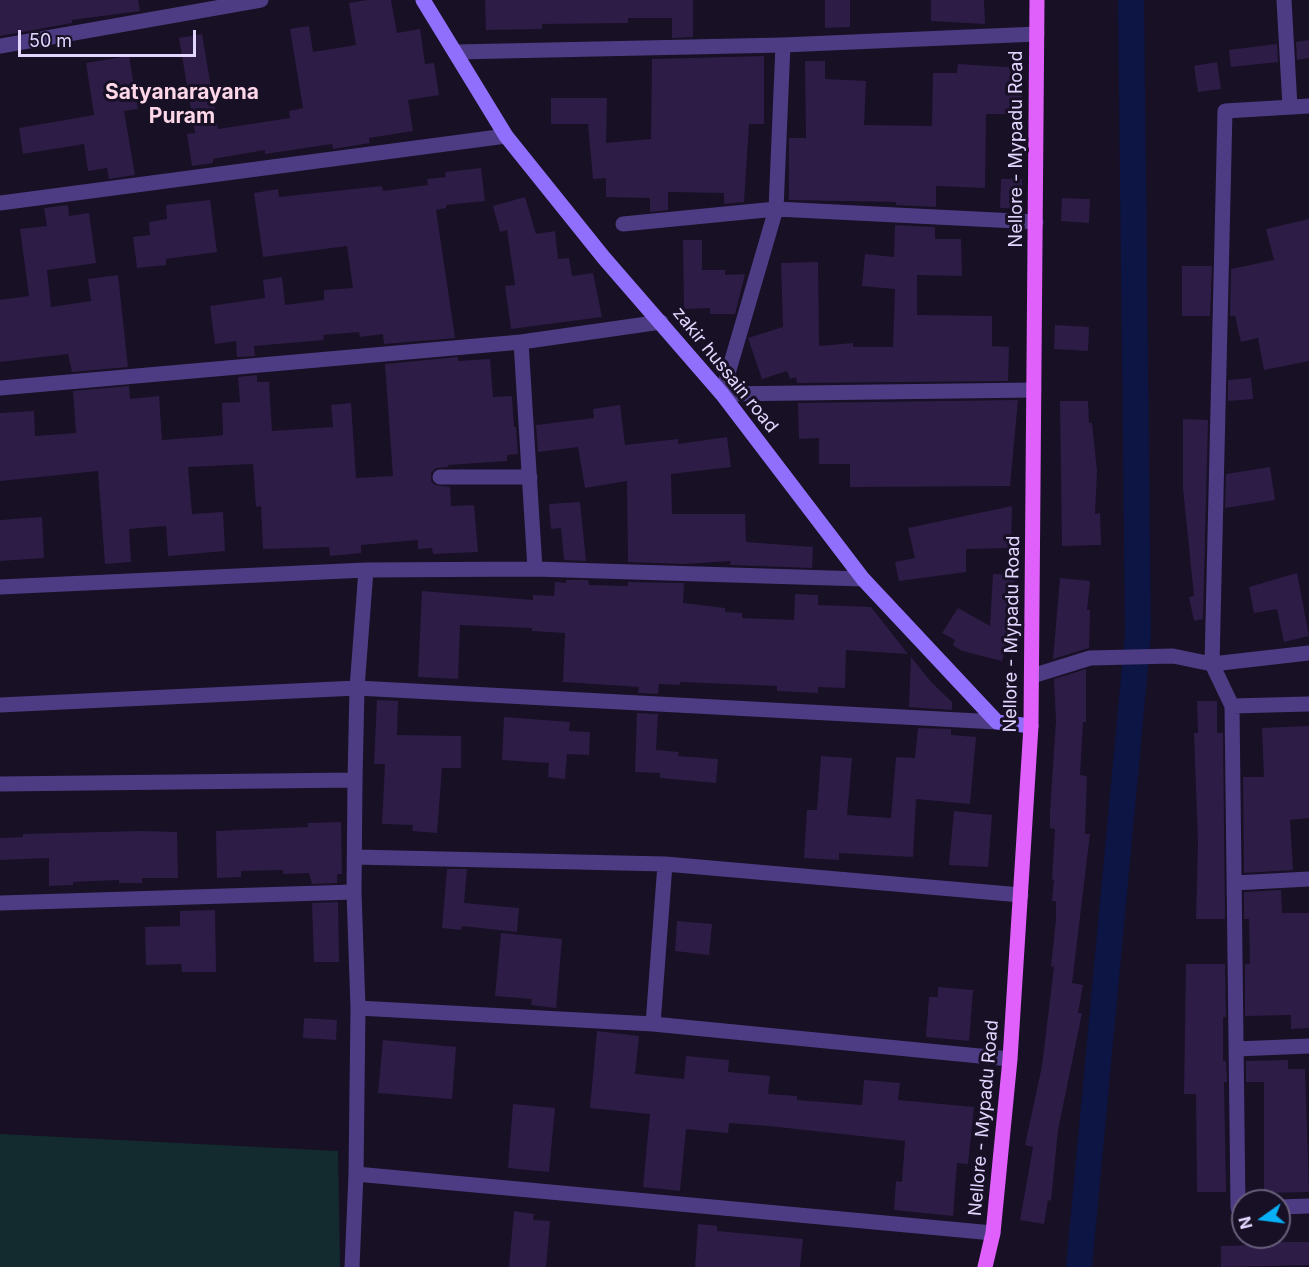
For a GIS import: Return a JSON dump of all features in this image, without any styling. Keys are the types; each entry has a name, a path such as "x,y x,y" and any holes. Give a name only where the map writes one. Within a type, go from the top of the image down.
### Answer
{"main road":[{"name":"Nellore - Mypadu Road","path":"985,1267 993,1233 1010,1059 1031,726 1037,0"}],"street":[{"path":"0,46 261,0"},
{"name":"zakir hussain road","path":"423,0 506,136 604,258 722,394 863,579 997,722"},
{"path":"1284,0 1290,107"},
{"path":"456,52 783,45 1037,34"},
{"path":"783,45 776,209 722,394 1034,390"},
{"path":"1238,1189 1232,706 1212,664 1225,111 1309,106"},
{"path":"0,203 506,136"},
{"path":"623,224 776,209 1036,222"},
{"path":"0,388 521,342 661,322"},
{"path":"521,342 535,569"},
{"path":"440,477 530,477"},
{"path":"0,587 366,570 535,569 863,579"},
{"path":"352,1267 356,1174 358,1008 354,892 355,780 357,688 366,570"},
{"path":"1032,676 1090,658 1173,656 1212,664 1309,653"},
{"path":"0,705 357,688 997,722 1031,726"},
{"path":"1232,706 1309,704"},
{"path":"0,784 355,780"},
{"path":"355,857 665,864 1021,895"},
{"path":"653,1024 665,864"},
{"path":"1234,883 1309,879"},
{"path":"0,903 354,892"},
{"path":"358,1008 653,1024 1010,1059"},
{"path":"1236,1049 1309,1046"},
{"path":"356,1174 993,1233"},
{"path":"1291,1207 1309,1206"}],"green space":[{"path":"0,1134 338,1151 340,1267 0,1267"}],"building":[{"path":"0,0 138,0 140,11 72,20 72,23 0,36"},
{"path":"391,0 397,33 420,29 425,64 434,63 439,95 408,100 413,131 369,138 370,143 333,149 332,144 265,154 265,150 213,159 213,163 192,166 187,134 195,133 179,38 202,34 218,129 290,118 289,111 303,108 290,29 309,26 313,52 356,45 349,3"},
{"path":"485,0 693,0 693,37 672,38 672,18 628,18 628,23 542,24 542,29 486,30"},
{"path":"825,0 850,0 850,27 825,28"},
{"path":"931,0 984,0 985,24 931,21"},
{"path":"1309,40 1309,58 1297,60 1296,42"},
{"path":"1277,44 1278,62 1231,67 1229,50"},
{"path":"129,56 138,109 124,111 135,175 109,179 107,168 88,171 84,144 23,154 19,128 94,115 86,63"},
{"path":"764,56 764,124 749,124 744,202 724,204 724,193 668,192 668,210 650,212 650,198 606,197 606,178 593,179 588,124 551,124 551,98 607,98 606,143 651,139 652,59"},
{"path":"805,61 825,61 825,79 866,81 864,125 932,126 933,73 957,73 958,64 1023,68 1021,114 986,114 985,188 936,186 936,207 896,205 896,202 789,200 789,138 806,138"},
{"path":"1217,62 1221,89 1198,92 1194,66"},
{"path":"481,168 485,201 446,205 446,208 436,210 455,338 384,344 383,334 360,337 359,332 323,335 324,340 254,346 255,356 237,357 236,341 215,344 210,306 265,298 263,280 282,277 285,305 324,300 324,290 353,288 347,246 263,257 254,193 278,189 279,197 382,186 383,191 428,185 427,179 446,177 445,172"},
{"path":"1001,179 1022,179 1022,208 1000,208"},
{"path":"525,197 536,234 555,231 558,259 569,258 572,276 593,273 602,317 511,329 505,286 515,285 507,230 500,232 493,206"},
{"path":"1062,198 1090,199 1089,223 1061,221"},
{"path":"210,200 217,252 166,259 166,265 137,268 133,237 150,235 149,222 167,219 166,205"},
{"path":"68,205 69,216 89,213 96,263 47,270 51,307 91,301 88,279 118,275 128,367 72,372 68,354 0,362 0,300 29,296 20,229 47,226 44,208"},
{"path":"1309,219 1309,361 1264,370 1258,338 1241,342 1235,316 1230,316 1231,269 1274,260 1266,229"},
{"path":"895,225 935,227 935,239 961,239 962,276 917,275 917,315 992,316 992,346 1009,347 1008,381 797,383 796,377 790,379 787,371 762,379 748,338 783,327 781,263 818,262 819,346 853,343 853,347 893,347 895,289 862,286 865,254 894,257"},
{"path":"683,240 702,240 702,270 725,270 725,275 745,274 735,314 710,314 710,308 684,309"},
{"path":"1182,266 1212,266 1210,316 1182,316"},
{"path":"1055,325 1089,327 1088,351 1054,349"},
{"path":"458,357 458,361 490,359 493,397 512,396 514,427 516,427 518,454 507,455 507,461 448,465 449,467 436,468 431,473 431,481 435,485 450,487 451,506 474,505 478,552 433,554 432,548 418,549 418,540 361,545 361,553 330,556 329,547 263,549 261,506 256,507 253,464 188,467 192,514 223,512 225,551 168,556 166,526 129,529 131,562 105,564 98,471 0,481 0,413 34,411 35,436 76,433 73,391 129,386 130,399 159,396 162,440 223,435 222,403 240,402 238,377 257,375 257,382 269,382 272,431 333,427 331,405 351,403 356,478 393,476 385,364"},
{"path":"1251,378 1253,399 1228,401 1228,380"},
{"path":"1018,400 1010,486 850,487 850,464 819,464 819,438 799,439 798,403"},
{"path":"1060,401 1088,401 1089,423 1092,423 1097,471 1095,514 1100,513 1101,545 1062,546"},
{"path":"620,405 625,445 678,439 678,444 727,437 731,467 671,474 672,514 745,514 746,542 813,547 812,568 730,565 731,561 685,564 628,562 627,481 585,488 578,447 538,452 536,425 594,418 593,409"},
{"path":"1183,419 1208,420 1203,619 1194,621 1189,597 1194,596 1183,488"},
{"path":"1270,467 1275,500 1225,508 1226,474"},
{"path":"580,502 586,561 564,560 561,528 551,529 549,504"},
{"path":"1012,506 1011,548 966,549 966,572 899,581 895,562 915,558 908,528"},
{"path":"42,517 44,558 0,561 0,520"},
{"path":"1297,573 1309,636 1284,642 1277,609 1254,613 1249,587"},
{"path":"993,574 1015,575 1011,626 1002,661 962,651 953,645 955,640 942,633 958,608 990,626"},
{"path":"1060,578 1090,581 1087,610 1090,610 1089,648 1053,659"},
{"path":"566,580 588,580 589,585 628,586 628,582 684,583 683,603 725,608 725,612 742,613 742,618 794,620 795,594 818,595 818,605 871,607 908,654 846,650 845,688 818,687 818,693 777,691 777,686 680,682 680,685 659,684 658,694 638,693 639,687 563,682 565,633 532,631 532,628 460,625 458,679 418,677 422,591 533,600 533,595 554,596 555,582 566,583"},
{"path":"911,657 931,682 952,702 952,710 909,707"},
{"path":"1086,669 1086,722 1083,722 1080,775 1087,776 1085,834 1090,834 1072,983 1083,985 1078,1013 1082,1013 1058,1130 1051,1201 1048,1200 1044,1224 1020,1220 1033,1147 1025,1145 1042,1066 1054,967 1051,966 1056,920 1056,901 1052,901 1055,829 1050,828 1050,812 1056,721 1054,679"},
{"path":"377,700 398,701 397,735 461,736 461,768 442,768 437,833 412,831 413,825 382,824 385,764 374,764"},
{"path":"1197,701 1217,701 1217,733 1223,733 1225,919 1196,919 1198,843 1194,733 1198,733"},
{"path":"637,713 658,714 656,750 679,752 678,756 718,759 716,783 660,778 660,773 635,772"},
{"path":"504,717 570,722 569,731 590,732 589,755 567,754 565,779 548,777 549,763 502,760"},
{"path":"1309,726 1309,818 1290,820 1293,870 1244,873 1243,777 1264,777 1262,728"},
{"path":"918,728 951,729 951,735 976,737 970,804 916,799 913,857 839,853 839,860 804,858 807,810 817,810 821,756 852,758 847,815 891,818 896,757 915,758"},
{"path":"954,811 992,815 988,867 949,865"},
{"path":"341,822 342,874 337,874 337,883 312,884 309,873 283,874 283,870 241,871 241,877 217,878 216,831 308,827 308,823"},
{"path":"177,832 178,878 142,878 142,883 119,883 119,880 73,882 73,885 49,886 49,858 0,860 0,838 23,837 23,834"},
{"path":"447,869 467,869 464,903 519,908 517,932 462,926 461,930 442,928"},
{"path":"1281,890 1282,913 1309,913 1309,1028 1291,1029 1291,1015 1245,1016 1245,964 1250,964 1249,919 1244,919 1244,892"},
{"path":"338,902 339,962 314,962 312,903"},
{"path":"215,910 216,972 182,972 181,964 146,965 145,927 180,926 180,911"},
{"path":"677,921 712,924 709,955 675,951"},
{"path":"501,933 562,939 556,1008 531,1005 532,999 495,996"},
{"path":"1186,964 1225,964 1226,1017 1223,1017 1223,1061 1226,1061 1227,1082 1224,1082 1226,1192 1197,1192 1196,1094 1184,1094"},
{"path":"938,987 973,990 969,1041 926,1037 929,997 938,997"},
{"path":"304,1018 337,1020 336,1040 303,1038"},
{"path":"597,1031 639,1036 635,1074 684,1079 686,1056 729,1060 728,1072 770,1076 768,1094 797,1096 797,1100 862,1105 864,1080 900,1083 898,1100 974,1107 968,1164 957,1163 953,1216 894,1210 896,1181 902,1182 905,1141 769,1126 729,1123 728,1133 686,1129 680,1191 643,1187 650,1114 590,1108"},
{"path":"383,1040 456,1047 452,1099 378,1093"},
{"path":"1288,1060 1288,1069 1305,1069 1309,1192 1264,1189 1264,1082 1246,1082 1246,1061"},
{"path":"513,1104 555,1108 549,1172 508,1168"},
{"path":"514,1211 534,1214 533,1220 550,1221 546,1267 509,1267"},
{"path":"698,1224 717,1226 717,1231 803,1239 800,1267 695,1267"},
{"path":"1291,1242 1309,1242 1309,1265 1221,1267 1221,1246 1231,1246 1231,1249 1291,1249"}],"waterway":[{"path":"1079,1267 1138,635 1131,0"}],"district":[{"name":"Satyanarayana Puram","path":"182,105"}]}
